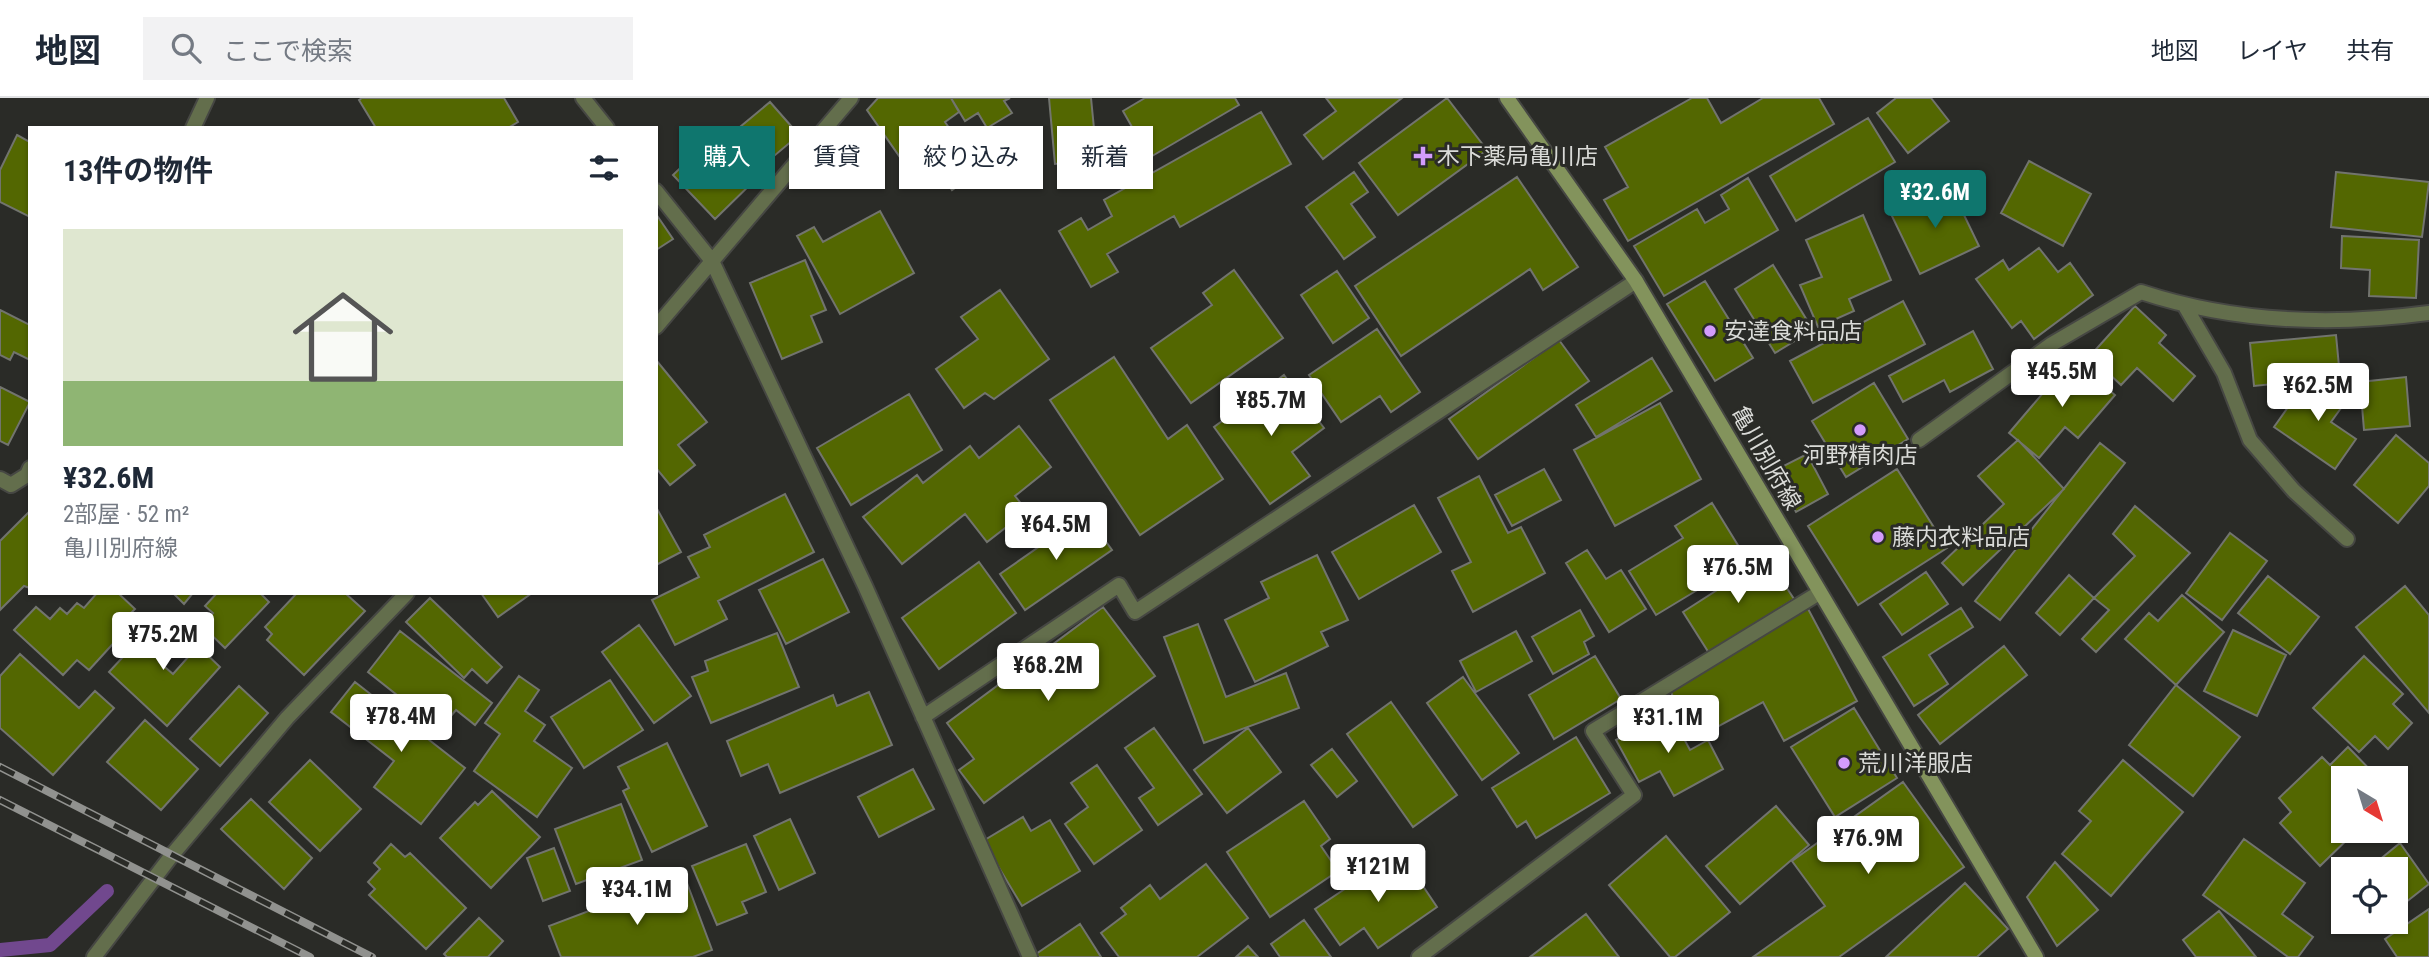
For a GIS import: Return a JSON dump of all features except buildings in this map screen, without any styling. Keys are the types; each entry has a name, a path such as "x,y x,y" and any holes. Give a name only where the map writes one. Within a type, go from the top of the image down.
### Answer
{"main road":[{"name":"亀川別府線","path":"1507,98 1636,281 2036,957"}],"street":[{"path":"194,126 207,98"},
{"path":"583,98 605,126"},
{"path":"658,325 851,98"},
{"path":"658,194 712,261 865,586 1030,957"},
{"path":"923,717 1119,585 1135,612 1636,281"},
{"path":"1919,440 2052,344 2141,292 2226,315 2286,320 2396,317 2429,313"},
{"path":"2185,306 2224,373 2250,440 2294,491 2347,539"},
{"path":"0,479 11,485 28,473"},
{"path":"1419,957 1634,795 1592,731 1819,593"},
{"path":"94,957 172,855 287,718 405,595"}],"waterway":[{"path":"0,950 50,945 107,891"}],"railway":[{"path":"0,767 372,957"},
{"path":"0,800 310,957"}],"place":[{"name":"木下薬局亀川店","path":"1423,156"},
{"name":"安達食料品店","path":"1710,331"},
{"name":"河野精肉店","path":"1860,430"},
{"name":"藤内衣料品店","path":"1878,537"},
{"name":"荒川洋服店","path":"1844,763"}]}
